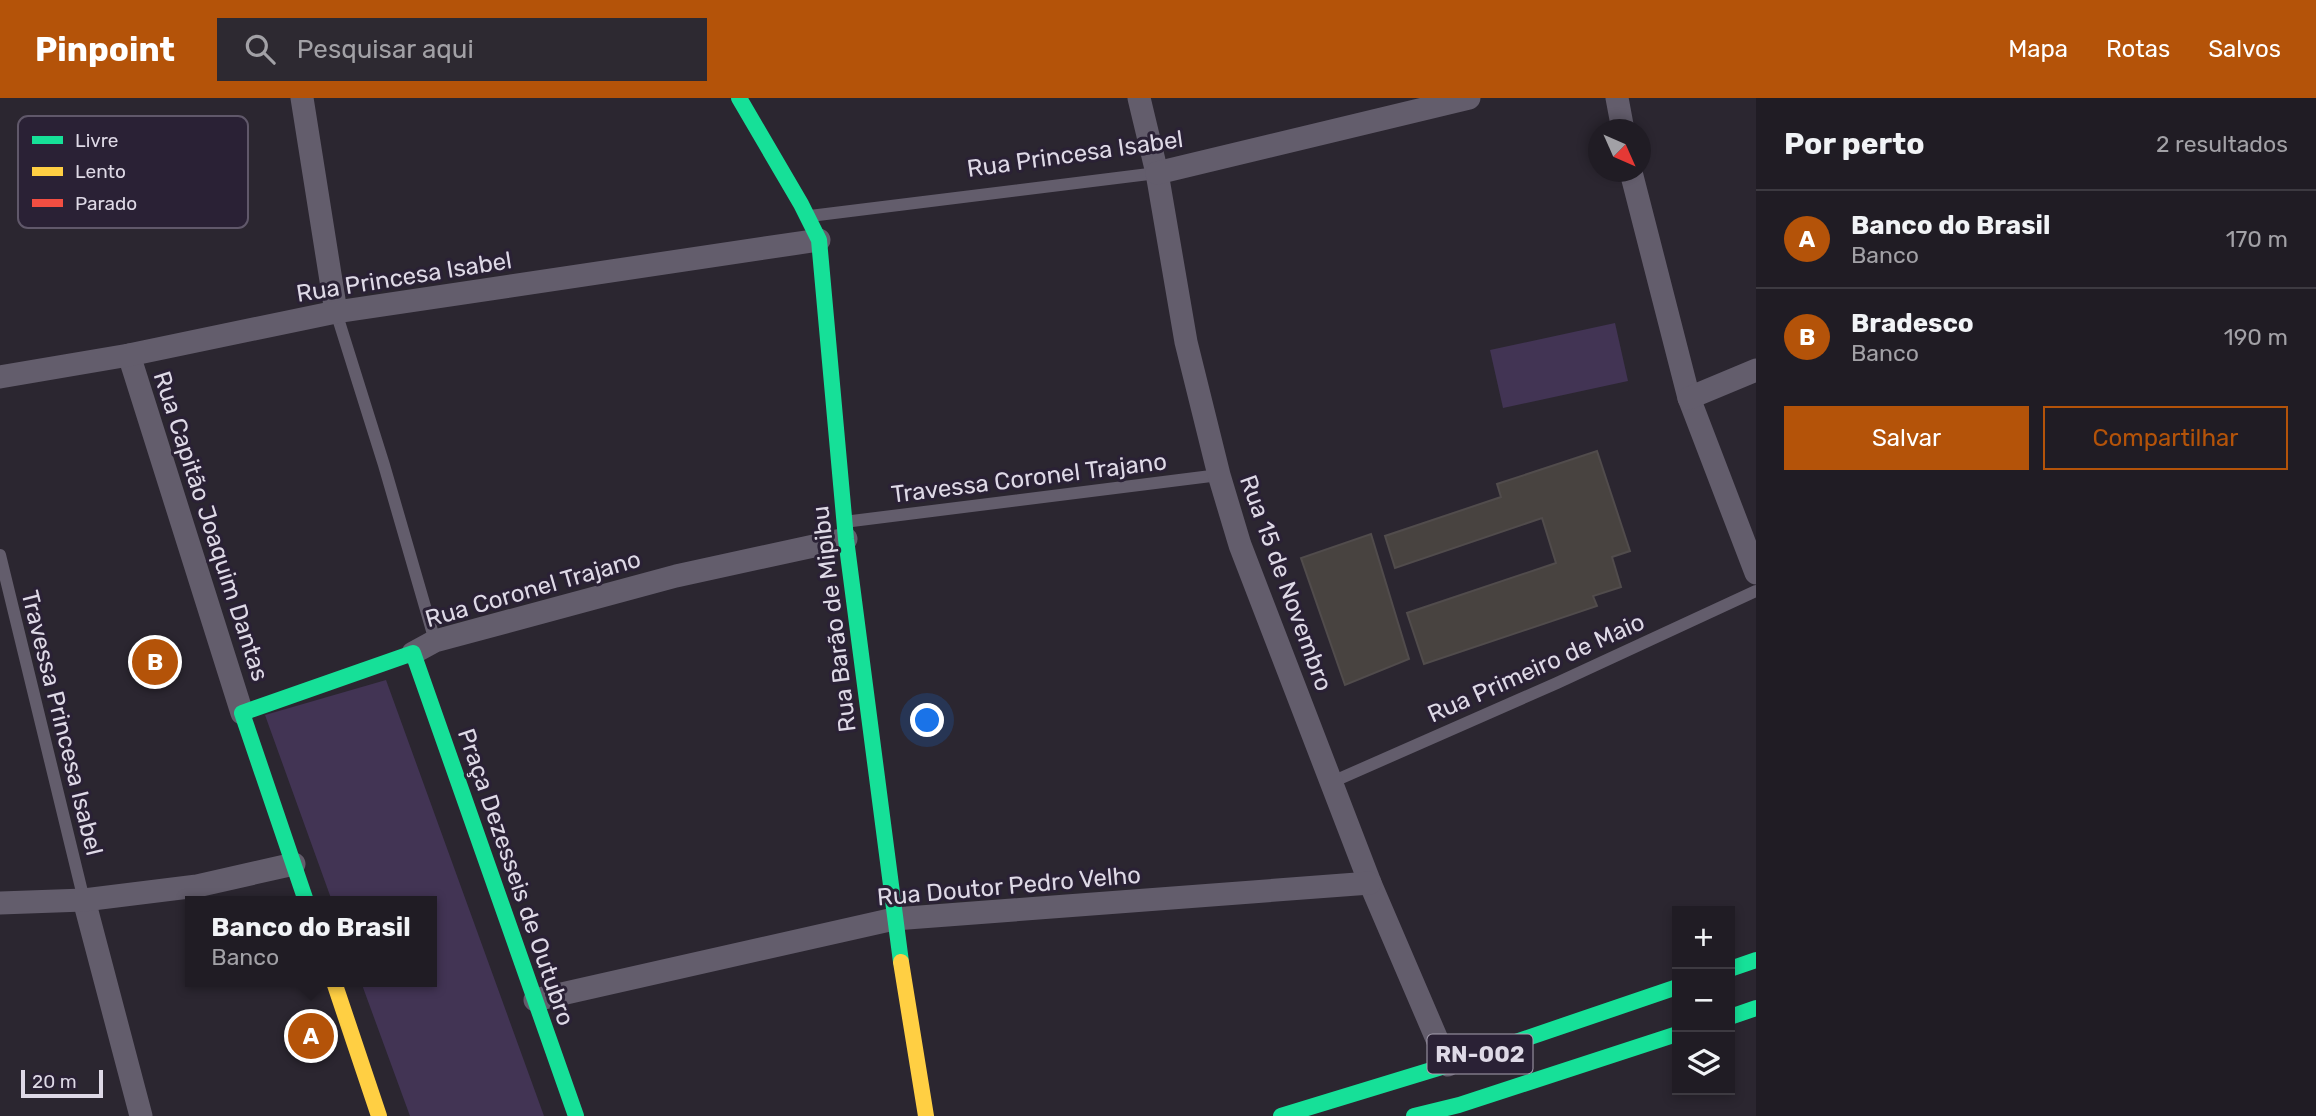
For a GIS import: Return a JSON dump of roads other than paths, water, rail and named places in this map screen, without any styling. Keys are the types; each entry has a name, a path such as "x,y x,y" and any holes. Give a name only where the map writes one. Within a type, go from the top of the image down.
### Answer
{"street":[{"path":"302,98 337,312"},
{"name":"Rua Barão de Mipibu","path":"739,98 752,125 808,216 819,240 845,531 894,919 926,1116"},
{"name":"Rua 15 de Novembro","path":"1139,98 1157,173 1186,342 1219,475 1244,557 1370,883 1448,1065"},
{"name":"Rua Princesa Isabel","path":"1157,173 1469,98"},
{"path":"1617,98 1621,119"},
{"path":"1634,182 1689,398 1756,573"},
{"name":"Rua Princesa Isabel","path":"0,377 129,355 337,312 819,240"},
{"name":"Rua Capitão Joaquim Dantas","path":"129,355 242,713"},
{"path":"1689,398 1756,370"},
{"name":"Rua Coronel Trajano","path":"242,713 413,653 435,641 845,531"},
{"name":"Praça Dezesseis de Outubro","path":"413,653 576,1116"},
{"path":"242,713 304,896"},
{"path":"0,903 84,901 197,886 294,864"},
{"name":"Rua Doutor Pedro Velho","path":"535,1000 894,919 1370,883"},
{"path":"84,901 141,1116"},
{"path":"1735,967 1756,960"},
{"path":"336,987 379,1116"},
{"name":"RN-002","path":"1281,1116 1448,1065 1672,989"},
{"path":"1735,1015 1756,1008"},
{"name":"RN-002","path":"1414,1116 1462,1110 1672,1036"}],"lane":[{"name":"Rua Princesa Isabel","path":"808,216 1157,173"},
{"path":"337,312 435,641"},
{"name":"Travessa Coronel Trajano","path":"845,531 1219,475"},
{"name":"Travessa Princesa Isabel","path":"0,555 84,901"},
{"name":"Rua Primeiro de Maio","path":"1332,782 1557,683 1756,591"}],"place":[{"name":"Bradesco","path":"155,662"},
{"name":"Banco do Brasil","path":"311,1036"}]}
